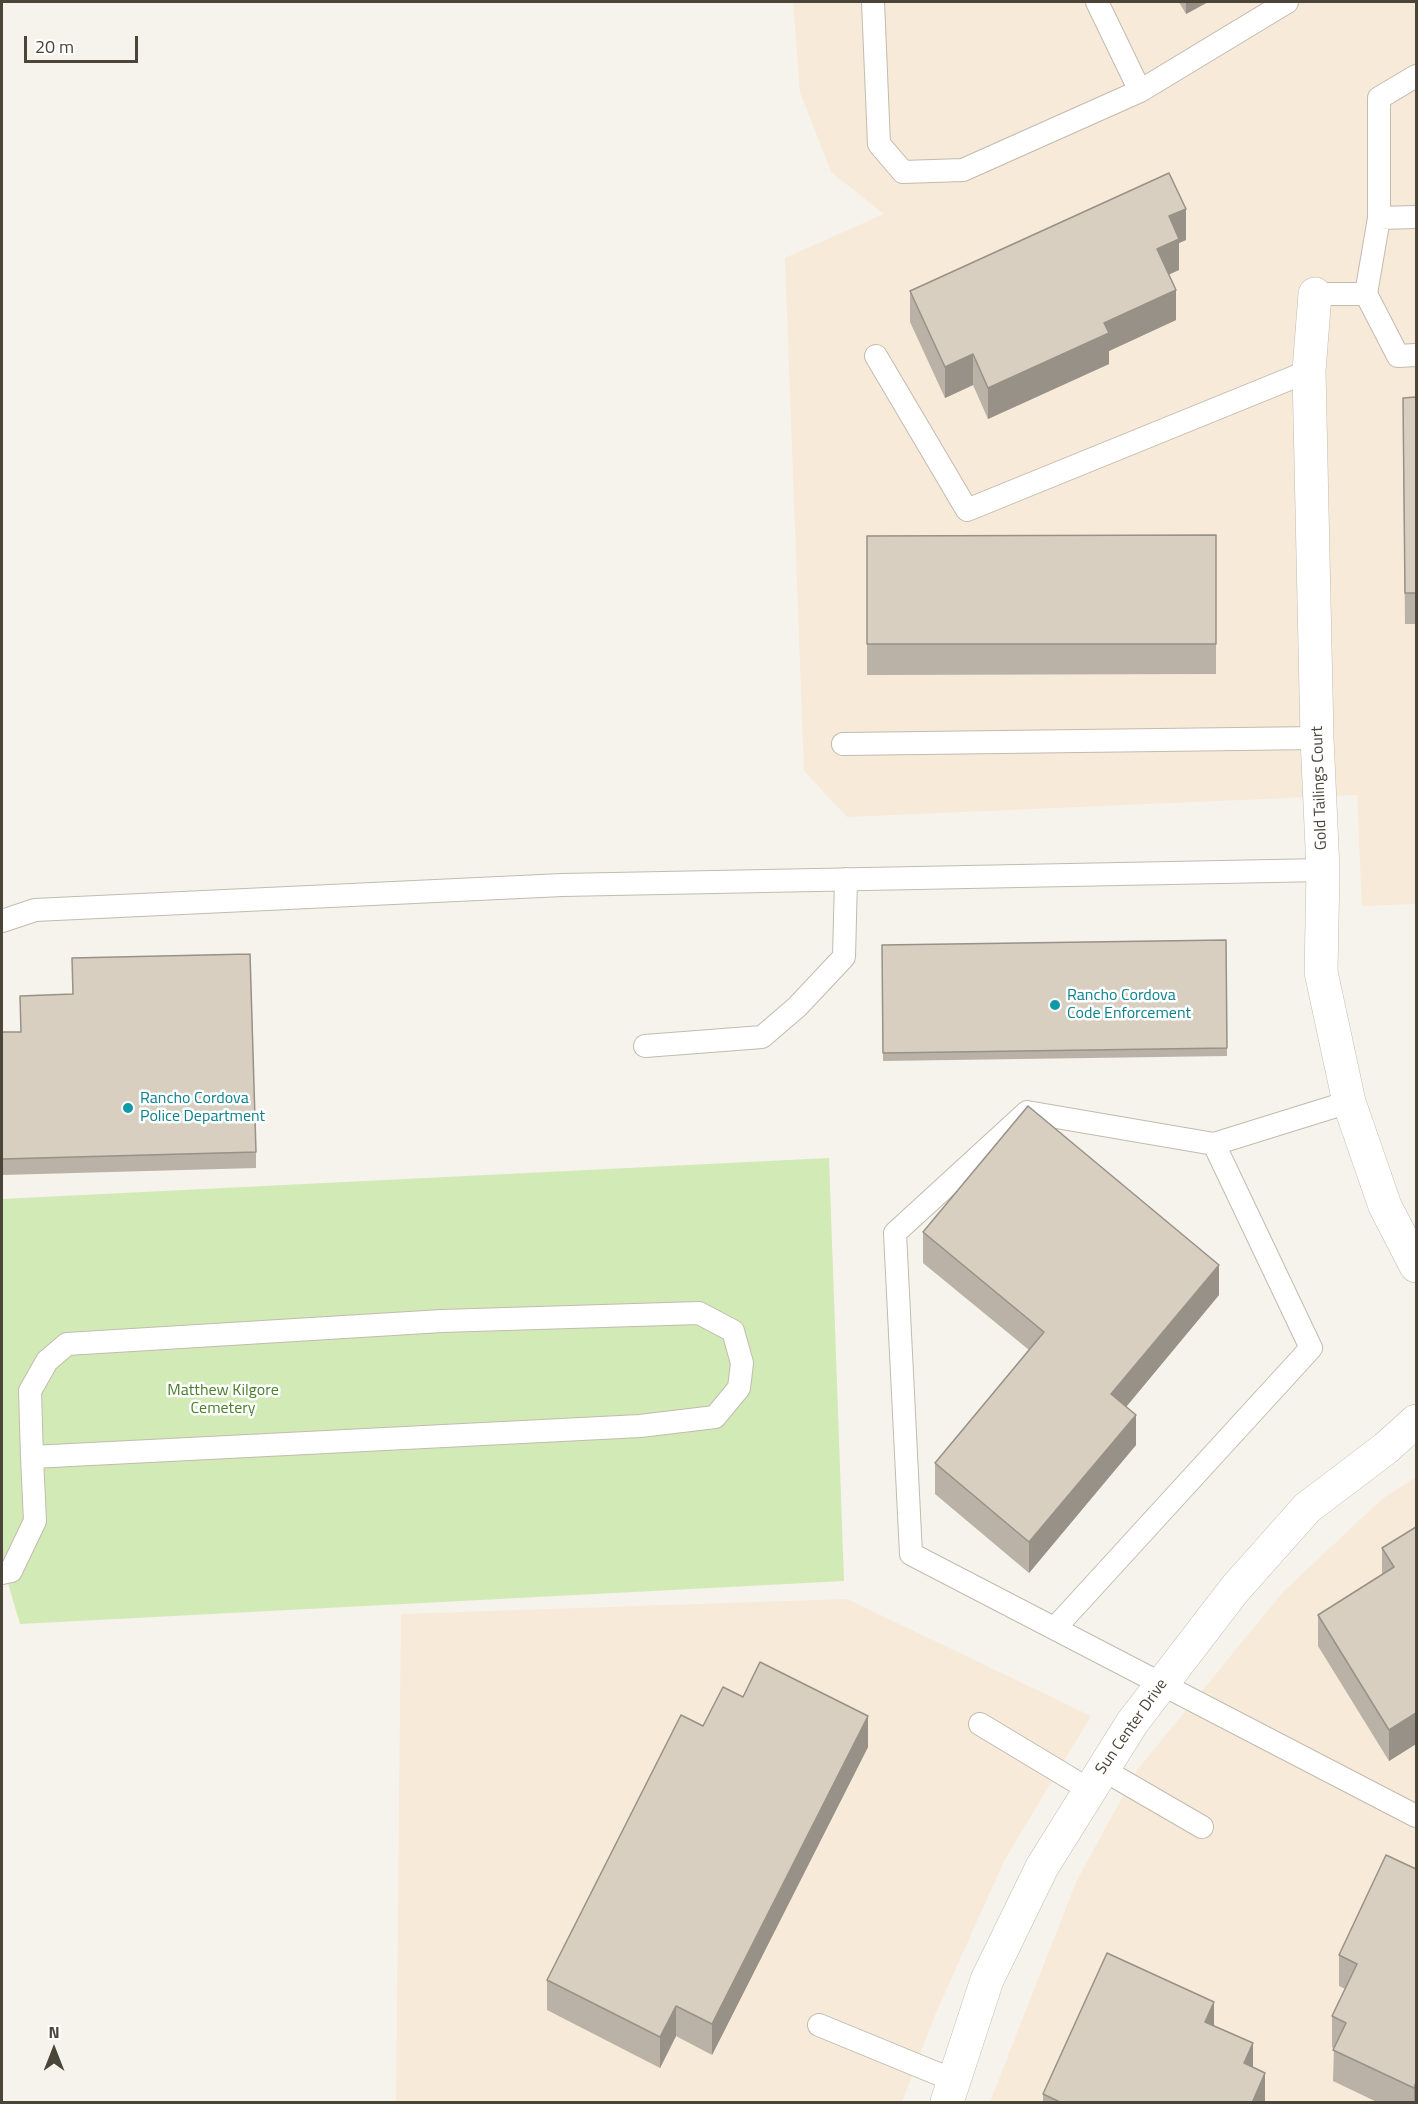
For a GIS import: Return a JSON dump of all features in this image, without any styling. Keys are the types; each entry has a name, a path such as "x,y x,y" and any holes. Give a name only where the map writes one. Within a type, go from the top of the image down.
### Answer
{"street":[{"name":"Gold Tailings Court","path":"1315,294 1309,371 1317,738 1323,870 1321,972 1349,1102 1385,1206 1416,1266"},
{"name":"Sun Center Drive","path":"950,2091 987,1980 1042,1868 1132,1722 1235,1589 1307,1508 1386,1448 1416,1421"}],"lane":[{"path":"873,2 879,144 903,172 963,170 1140,91 1287,2"},
{"path":"1097,2 1140,91"},
{"path":"1416,76 1379,98 1379,218 1366,294 1398,356 1416,356"},
{"path":"1379,218 1416,217"},
{"path":"1315,294 1366,294"},
{"path":"876,356 967,510 1309,371"},
{"path":"843,744 1317,738"},
{"path":"2,921 35,910 562,885 1323,870"},
{"path":"645,1046 762,1037 797,1007 844,957 846,879"},
{"path":"1349,1102 1214,1144 1027,1112 895,1233 911,1554 1416,1816"},
{"path":"1055,1628 1311,1348 1214,1144"},
{"path":"2,1573 11,1571 35,1521 32,1458 30,1391 47,1361 67,1344 442,1322 699,1313 733,1331 742,1363 739,1388 715,1417 640,1426 32,1458"},
{"path":"980,1724 1202,1827"},
{"path":"819,2025 950,2091"}],"shaded area":[{"path":"793,2 1416,2 1416,904 1362,906 1357,795 847,817 804,771 785,258 884,214 831,172 800,92"},
{"path":"1416,1477 1416,2102 990,2102 1077,1880 1138,1769 1283,1592 1382,1499"},
{"path":"847,1599 1091,1716 1004,1861 935,2015 902,2102 396,2102 401,1614"}],"green space":[{"name":"Matthew Kilgore Cemetery","path":"829,1158 844,1581 20,1624 2,1563 2,1199"}],"building":[{"path":"1169,173 1186,209 1169,216 1179,239 1157,249 1176,290 1104,323 1109,333 988,388 973,354 945,367 910,291"},
{"path":"1416,397 1416,593 1405,593 1403,398"},
{"path":"1216,535 1216,644 867,644 867,536"},
{"name":"Rancho Cordova Code Enforcement","path":"1226,940 1227,1048 883,1053 882,945"},
{"name":"Rancho Cordova Police Department","path":"250,954 256,1152 2,1159 2,1032 21,1032 20,996 73,994 72,958"},
{"path":"1028,1106 1219,1265 1111,1394 1136,1415 1029,1542 935,1463 1044,1332 923,1232"},
{"path":"1416,1527 1416,1713 1389,1730 1318,1615 1394,1567 1382,1548"},
{"path":"760,1662 868,1716 712,2024 676,2006 660,2037 547,1980 681,1715 703,1726 723,1687 743,1697"},
{"path":"1386,1855 1416,1869 1416,2082 1414,2088 1333,2050 1346,2023 1332,2016 1357,1964 1339,1955"},
{"path":"1107,1953 1214,2002 1205,2022 1253,2043 1244,2063 1265,2073 1252,2103 1062,2103 1043,2094"}],"place":[{"name":"Rancho Cordova Code Enforcement","path":"1055,1005"},
{"name":"Rancho Cordova Police Department","path":"128,1108"}]}
